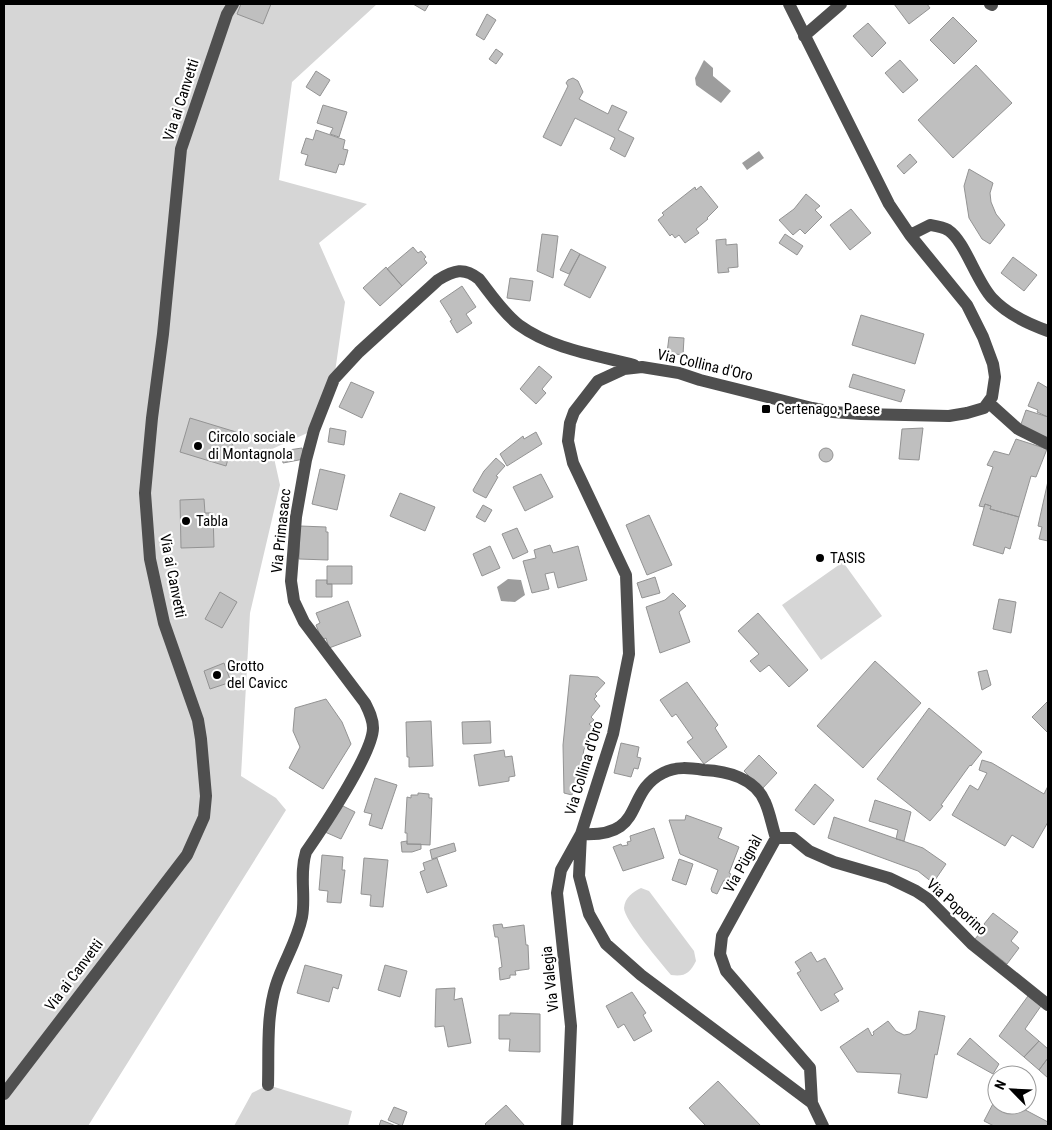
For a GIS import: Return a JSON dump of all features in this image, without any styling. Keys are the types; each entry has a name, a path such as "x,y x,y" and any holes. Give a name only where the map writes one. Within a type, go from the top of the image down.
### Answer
{"street":[{"name":"Via ai Canvetti","path":"4,1094 187,855 204,817 206,796 198,720 164,623 150,559 145,493 181,149 227,14 233,4"},
{"path":"789,4 889,204 910,236 967,305 983,337 993,364 994,389 989,402 1018,429 1048,444"},
{"path":"804,36 841,4"},
{"path":"910,236 930,225 947,229 959,241 974,271 992,297 1004,309 1021,320 1048,331"},
{"name":"Via Primasacc","path":"268,1085 272,1001 276,984 298,933 303,914 302,863 306,852 363,759 373,728 371,715 365,703 304,622 294,601 291,580 296,517 306,460 314,430 334,379 359,352 438,280 450,273 461,271 472,273 517,324 537,336 556,345 642,367"},
{"name":"Via Collina d'Oro","path":"823,1126 812,1102 641,975 606,944 589,914 579,876 581,834 613,734 629,654 626,575 573,463 568,441 570,422 574,412 598,381 624,368 642,367 679,373 707,382 833,412 949,416 978,410 989,402"},
{"name":"Via Pügnàl","path":"581,834 596,835 612,832 625,823 648,784 663,773 680,768 719,771 747,780 764,800 776,838 722,936 720,954 726,971 810,1068 812,1102"},
{"name":"Via Valegia","path":"567,1126 572,1026 557,893 561,870 581,834"},
{"name":"Via Poporino","path":"776,838 793,838 809,851 834,862 889,878 916,890 928,899 972,944 1048,1005"}],"shaded area":[{"path":"4,4 377,4 292,82 279,180 367,204 319,243 345,302 334,379 314,430 272,449 280,485 250,613 241,776 276,798 286,810 88,1126 4,1126"},
{"path":"704,60 713,68 713,76 731,91 721,103 696,85 695,78"},
{"path":"759,151 764,158 747,170 742,163"},
{"path":"843,562 882,616 821,660 782,605"},
{"path":"508,579 521,580 525,595 515,602 501,601 497,587"},
{"path":"641,888 649,891 694,951 696,961 692,969 683,975 671,975 644,942 626,914 624,908 626,901 632,893"},
{"path":"268,1085 352,1111 348,1126 234,1126 252,1093"}],"building":[{"path":"241,4 271,4 263,24 237,14"},
{"path":"413,4 429,4 425,11"},
{"path":"894,4 927,4 930,8 909,24"},
{"path":"487,14 496,20 484,40 476,35"},
{"path":"953,17 977,41 954,64 930,40"},
{"path":"868,23 886,43 872,57 853,36"},
{"path":"496,49 503,54 496,64 489,59"},
{"path":"900,60 918,80 903,93 885,73"},
{"path":"976,65 1012,103 953,158 918,120"},
{"path":"316,71 330,80 320,96 306,87"},
{"path":"573,78 578,81 583,92 579,99 608,114 612,105 627,112 618,130 634,138 625,157 610,149 615,138 575,118 561,146 543,137 568,86 566,83"},
{"path":"323,105 347,112 339,137 330,134 333,128 317,123"},
{"path":"316,130 345,140 343,149 348,150 344,165 339,164 336,173 305,165 308,155 301,153 306,138 313,140"},
{"path":"910,154 917,162 904,174 897,166"},
{"path":"969,169 993,183 990,193 991,202 996,214 1005,225 990,244 982,239 969,218 964,186"},
{"path":"701,186 718,207 696,229 699,233 685,243 679,235 675,238 672,234 670,236 658,220 664,215 662,213 695,187 696,190"},
{"path":"806,194 820,206 815,210 822,217 805,234 800,229 793,235 779,220 794,209"},
{"path":"851,209 871,233 850,250 830,225"},
{"path":"542,234 558,236 553,278 537,271"},
{"path":"785,234 803,246 797,255 779,243"},
{"path":"726,239 726,245 737,244 738,267 728,268 729,272 718,273 716,240"},
{"path":"413,247 418,253 421,251 426,257 424,259 427,263 402,286 387,269"},
{"path":"571,249 580,254 569,274 560,270"},
{"path":"580,254 606,267 590,298 564,285"},
{"path":"1013,257 1037,275 1024,291 1001,273"},
{"path":"386,267 402,286 380,306 363,288"},
{"path":"510,278 533,281 530,301 507,298"},
{"path":"462,286 476,307 466,314 472,323 457,333 450,321 452,320 440,301"},
{"path":"861,315 924,334 915,364 852,345"},
{"path":"669,337 684,338 683,355 667,353"},
{"path":"539,366 552,377 542,389 546,393 536,404 520,389"},
{"path":"853,374 905,390 901,402 849,387"},
{"path":"351,382 374,392 362,418 339,407"},
{"path":"1038,382 1048,388 1048,417 1028,406"},
{"path":"1026,410 1048,417 1048,438 1020,427"},
{"path":"190,418 236,432 226,466 180,452"},
{"path":"330,428 346,431 344,445 328,442"},
{"path":"923,428 919,460 899,459 902,429"},
{"path":"536,432 542,444 507,466 500,454 523,436 524,439"},
{"path":"1016,439 1047,449 1036,477 1031,476 1019,517 990,509 991,506 985,504 984,507 979,506 993,467 987,465 994,451 1009,455"},
{"path":"302,448 304,459 283,463 282,451"},
{"path":"826,448 831,450 833,455 831,460 826,462 821,460 819,455 821,450"},
{"path":"496,458 505,466 496,476 498,477 486,498 473,490 484,471"},
{"path":"320,469 345,475 337,510 312,504"},
{"path":"541,474 553,497 525,511 513,487"},
{"path":"1048,481 1048,541 1039,539 1042,527 1038,526"},
{"path":"400,493 435,507 425,531 390,516"},
{"path":"204,499 205,513 213,513 214,547 181,548 180,500"},
{"path":"985,504 991,506 990,509 1019,517 1010,549 1005,547 1003,554 973,545"},
{"path":"483,505 492,510 485,522 476,517"},
{"path":"649,515 672,565 647,575 626,525"},
{"path":"300,526 326,527 326,532 328,532 328,560 299,559"},
{"path":"517,528 528,552 513,559 502,534"},
{"path":"550,545 553,553 578,546 587,580 558,588 554,572 545,574 549,589 532,593 523,561 536,558 534,550"},
{"path":"490,546 500,568 482,576 473,554"},
{"path":"327,566 352,566 352,584 327,584"},
{"path":"655,577 660,593 642,598 637,583"},
{"path":"316,580 327,580 327,584 332,584 332,597 316,597"},
{"path":"220,592 237,602 222,628 205,619"},
{"path":"673,593 686,606 679,612 690,642 660,653 646,607 665,600"},
{"path":"999,599 1016,602 1011,633 993,629"},
{"path":"348,601 361,636 329,648 326,638 322,640 316,625 320,623 316,613"},
{"path":"758,613 808,670 789,687 769,665 760,672 750,661 759,654 738,631"},
{"path":"875,661 921,703 863,768 817,726"},
{"path":"224,663 231,682 210,689 204,671"},
{"path":"987,670 991,685 982,690 978,672"},
{"path":"570,675 598,677 605,683 595,694 597,696 594,699 600,706 591,717 594,720 589,724 597,731 586,741 590,745 584,749 583,755 586,758 581,762 572,795 564,793 563,745"},
{"path":"687,682 718,725 715,728 727,747 704,764 687,742 693,738 676,714 672,717 660,700"},
{"path":"326,699 342,722 351,744 323,789 289,768 300,747 293,731 295,708"},
{"path":"1048,701 1048,732 1047,732 1032,717"},
{"path":"929,708 982,752 970,765 941,805 943,806 930,821 877,779"},
{"path":"431,721 433,766 409,767 406,722"},
{"path":"490,721 491,743 463,744 462,722"},
{"path":"621,743 639,747 637,757 641,758 638,769 634,768 631,777 614,773"},
{"path":"504,750 505,757 512,756 515,776 509,777 509,781 479,786 474,755"},
{"path":"759,755 777,773 762,789 744,771"},
{"path":"982,760 992,763 1044,794 1048,786 1048,822 1033,848 1012,835 1005,846 952,815 970,785 978,790 987,773 979,770"},
{"path":"375,778 397,785 382,829 369,825 372,814 364,812"},
{"path":"815,784 834,800 814,825 795,810"},
{"path":"418,793 429,794 429,798 432,798 430,845 407,844 407,833 405,833 407,797 411,798 411,795 418,795"},
{"path":"875,800 911,812 904,841 896,839 898,830 869,821"},
{"path":"339,804 355,812 341,839 325,832"},
{"path":"686,815 722,828 718,838 739,847 729,873 731,874 728,882 724,880 717,894 712,892 711,889 718,870 680,854 669,820 685,820"},
{"path":"834,817 923,848 946,864 933,883 918,871 828,838"},
{"path":"654,828 664,858 623,871 613,847 621,844 622,846 628,845 627,842 631,841 630,836"},
{"path":"407,841 407,844 421,844 421,849 412,852 402,852 401,842"},
{"path":"454,843 456,851 432,859 430,850"},
{"path":"322,855 343,857 342,870 345,870 341,903 327,902 328,891 319,890"},
{"path":"364,858 388,860 383,907 370,906 371,895 361,894"},
{"path":"437,858 447,886 427,893 420,872 425,870 423,863"},
{"path":"679,859 693,864 686,885 672,880"},
{"path":"993,913 1018,932 1011,941 1019,948 1007,964 975,939 986,926 984,924"},
{"path":"502,924 503,928 524,925 526,945 528,945 529,969 515,971 516,975 510,975 510,978 500,980 499,968 502,967 498,937 495,937 493,925"},
{"path":"811,952 817,962 825,958 843,989 834,994 839,1001 821,1011 797,973 801,971 795,962"},
{"path":"305,965 342,975 338,989 333,987 329,1002 297,993"},
{"path":"385,965 407,971 400,997 378,990"},
{"path":"455,988 454,1000 462,998 471,1043 448,1047 444,1026 435,1027 436,989"},
{"path":"632,992 646,1013 643,1015 652,1031 634,1041 624,1024 618,1028 606,1006"},
{"path":"1028,996 1041,1006 1025,1029 1039,1041 1024,1057 999,1036"},
{"path":"919,1011 945,1016 937,1055 935,1054 927,1098 898,1093 901,1074 857,1072 840,1047 868,1028 872,1036 873,1032 888,1021 896,1031 904,1035 910,1034 916,1029"},
{"path":"510,1013 540,1014 540,1052 509,1051 510,1039 499,1039 499,1015 510,1015"},
{"path":"970,1038 999,1064 987,1065 987,1071 957,1054"},
{"path":"1039,1041 1048,1049 1048,1058 1039,1070 1037,1065 1033,1065 1024,1057"},
{"path":"1048,1058 1048,1078 1039,1070"},
{"path":"718,1081 761,1126 706,1126 689,1108"},
{"path":"506,1105 525,1126 487,1126 485,1124"},
{"path":"394,1107 407,1112 402,1126 388,1120"},
{"path":"987,1115 1035,1115 1048,1122 1048,1126 994,1126 984,1121"},
{"path":"381,1120 396,1126 379,1126"}],"place":[{"name":"Certenago, Paese","path":"766,409"},
{"name":"Circolo sociale di Montagnola","path":"198,446"},
{"name":"Tabla","path":"186,521"},
{"name":"TASIS","path":"820,558"},
{"name":"Grotto del Cavicc","path":"217,675"}]}
